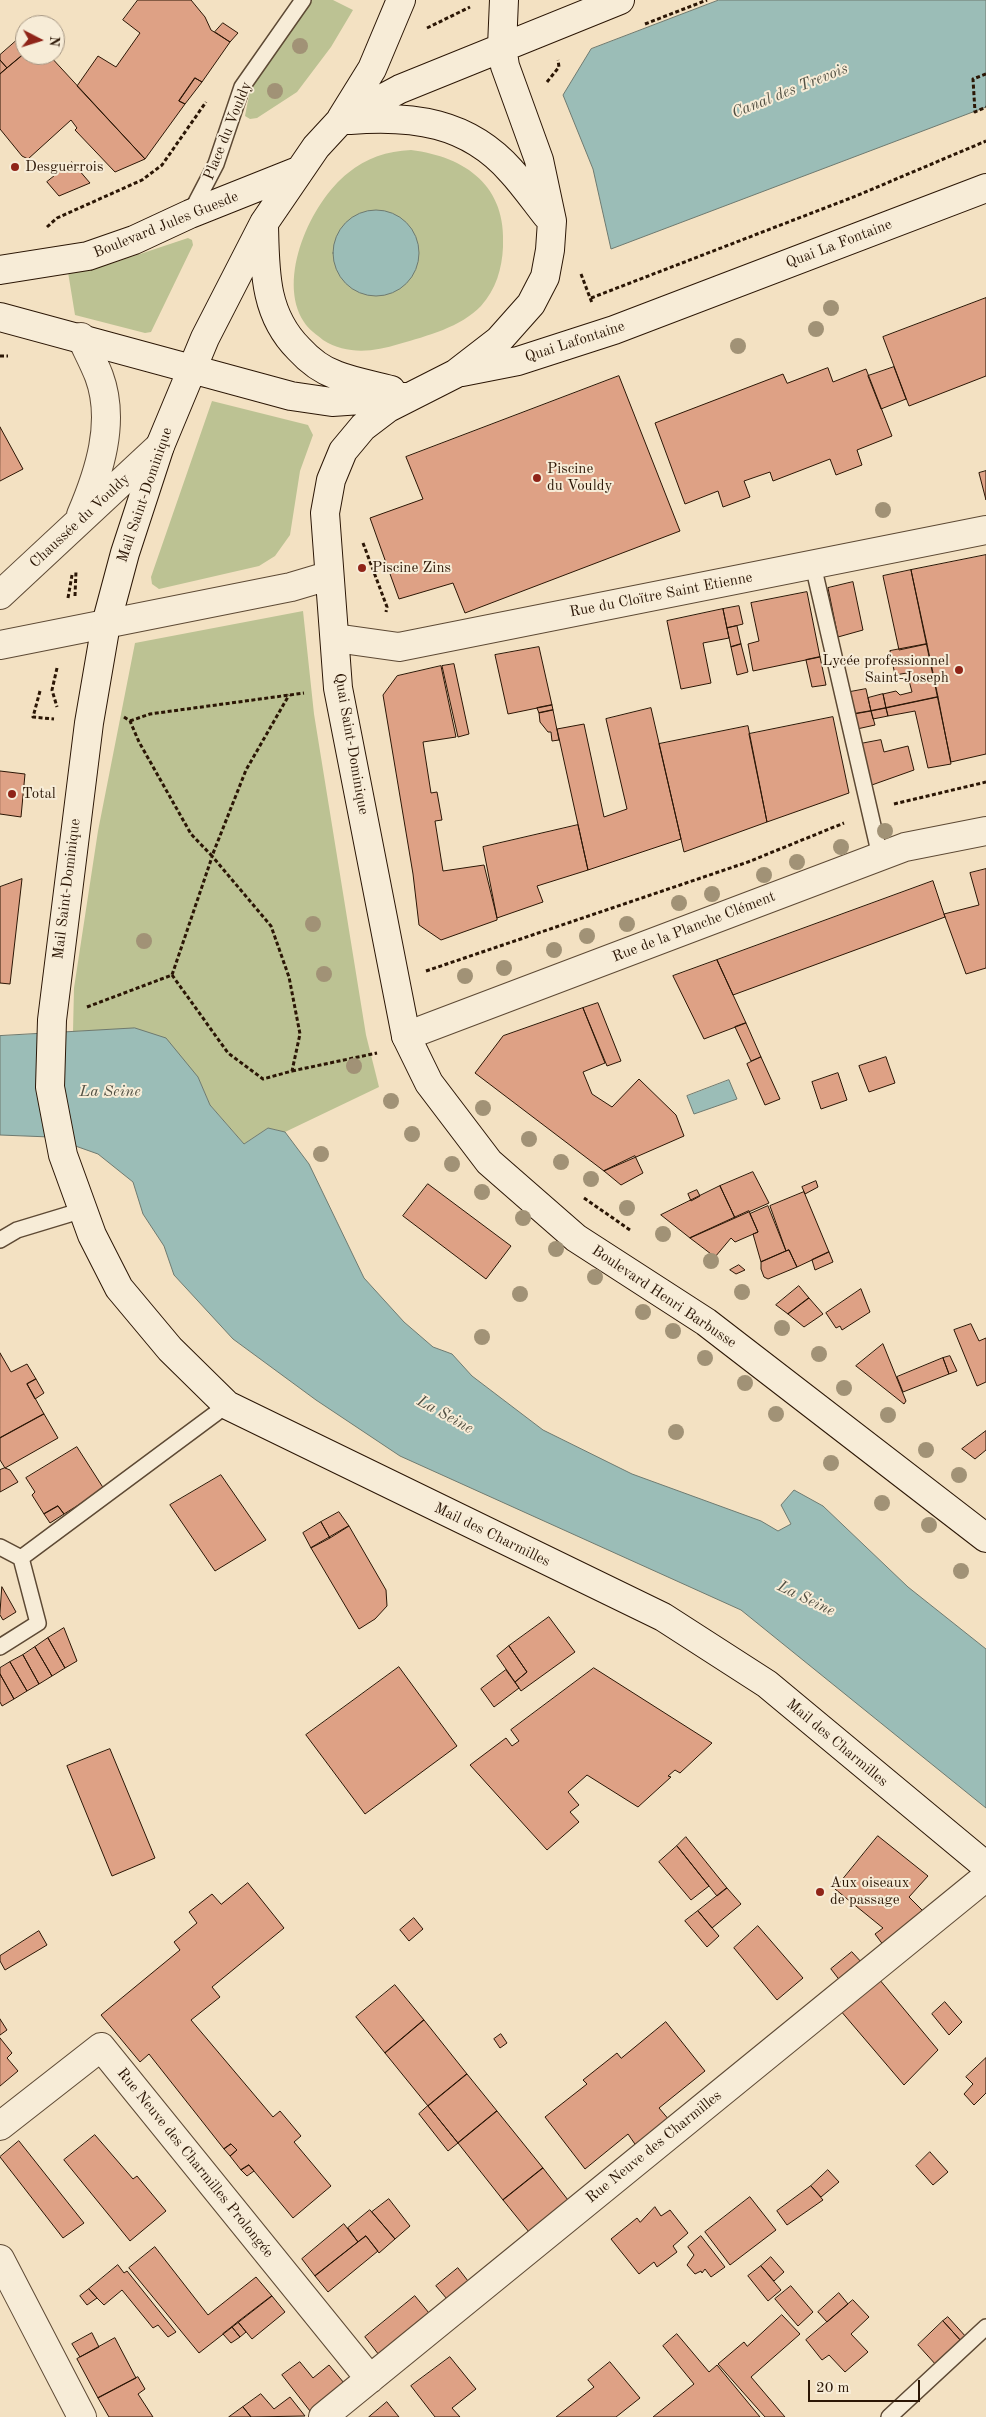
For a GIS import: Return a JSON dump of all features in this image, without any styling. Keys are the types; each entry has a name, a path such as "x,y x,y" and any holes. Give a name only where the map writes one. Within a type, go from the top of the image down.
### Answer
{"main road":[{"path":"456,374 499,340 531,304 545,277 550,250 552,221 539,160 510,81 502,47 504,0"},
{"path":"340,120 400,88 620,0"},
{"path":"340,120 372,69 397,11"},
{"path":"340,120 388,117 435,124 465,135 485,147 510,170 552,221"},
{"name":"Mail Saint-Dominique","path":"63,1155 50,1087 53,1014 88,723 106,624 125,553 160,446 192,368 235,277 264,223 298,171 340,120"},
{"name":"Boulevard Jules Guesde","path":"0,270 88,256 134,240 190,214 298,171"},
{"name":"Quai La Fontaine","path":"692,301 986,188"},
{"path":"264,223 266,279 275,317 292,342 310,360 335,375 412,396"},
{"name":"Quai Lafontaine","path":"456,374 518,361 577,343 692,301"},
{"path":"0,317 82,337 291,396 332,402 412,396"},
{"path":"76,526 100,466 105,436 105,407 100,378 82,337"},
{"name":"Quai Saint-Dominique","path":"408,1041 338,688 328,576 325,512 331,480 344,451 363,427 388,408 456,374"},
{"name":"Chaussée du Vouldy","path":"0,595 160,446"},
{"name":"Rue du Cloïtre Saint Etienne","path":"335,638 399,647 986,530"},
{"path":"0,645 291,587 328,576"},
{"name":"Rue de la Planche Clément","path":"408,1041 880,856 905,847 986,831"},
{"name":"Boulevard Henri Barbusse","path":"408,1041 429,1083 489,1162 576,1238 706,1322 986,1538"},
{"name":"Mail des Charmilles","path":"63,1155 92,1236 119,1288 170,1349 227,1405 663,1617 767,1684 986,1866"},
{"name":"Rue Neuve des Charmilles","path":"323,2417 986,1877"},
{"name":"Rue Neuve des Charmilles Prolongée","path":"0,2126 101,2047 370,2379"},
{"path":"0,2259 82,2417"}],"lane":[{"name":"Place du Vouldy","path":"190,214 219,157 242,87 304,0"},
{"path":"813,565 880,856"},
{"path":"0,1240 17,1230 83,1210"},
{"path":"21,1558 227,1405"},
{"path":"0,1547 21,1558 38,1623 0,1646"},
{"path":"889,2417 986,2327"}],"path":[{"path":"397,11 422,31 473,6"},
{"path":"986,74 973,79 975,112 986,107"},
{"path":"47,264 43,235 47,226 57,218 142,180 162,165 212,94"},
{"path":"579,268 591,298 856,196 986,141"},
{"path":"0,356 26,354 37,326"},
{"path":"74,565 77,573 75,598"},
{"path":"66,604 72,576 70,569"},
{"path":"292,1071 300,1034 289,977 270,926 212,856 191,834 139,742 130,721 150,714 338,688"},
{"path":"52,690 56,707"},
{"path":"40,691 33,716 54,719"},
{"path":"172,975 212,856 246,770 290,696"},
{"path":"420,974 748,862 870,812 911,798 986,782"},
{"path":"53,1014 172,975"},
{"path":"172,975 228,1053 264,1079 408,1041"}],"green space":[{"path":"309,0 333,0 353,10 331,47 297,92 257,118 250,119 245,116 250,90"},
{"path":"411,150 449,160 465,168 479,178 490,191 498,207 502,226 503,247 500,271 491,293 481,306 464,320 443,330 380,349 360,351 332,345 308,327 296,304 294,285 296,264 310,222 334,186 362,163 377,156"},
{"path":"188,238 192,240 193,245 151,332 145,333 75,315 68,272 107,265"},
{"path":"212,401 308,425 313,435 300,471 290,535 275,556 259,566 159,589 152,584 151,577"},
{"path":"303,611 314,714 366,1035 379,1087 285,1132 268,1128 244,1144 210,1105 198,1077 92,1031 73,1032 74,988 98,831 135,643"}],"water":[{"name":"Canal des Trevois","path":"719,0 986,0 986,107 611,249 593,169 563,95 591,49"},
{"path":"376,210 393,213 407,222 416,236 419,253 416,270 407,284 393,293 376,296 359,293 345,284 336,270 333,253 336,236 345,222 359,213"},
{"name":"La Seine","path":"135,1028 166,1038 198,1077 210,1105 244,1144 268,1128 285,1132 309,1164 364,1278 404,1322 433,1347 452,1354 472,1376 543,1430 632,1474 761,1521 778,1531 791,1524 781,1505 794,1490 823,1506 908,1587 986,1649 986,1808 741,1610 400,1456 316,1400 233,1339 174,1275 164,1246 143,1214 133,1182 98,1154 50,1137 0,1135 0,1036"},
{"path":"729,1080 737,1099 694,1114 687,1096"}],"building":[{"path":"138,0 191,0 205,17 211,30 230,42 202,82 195,78 179,101 185,104 145,159 77,86 98,56 116,67 140,33 123,20"},
{"path":"223,23 238,33 230,42 215,32"},
{"path":"15,42 15,61 7,68 0,60 0,55"},
{"path":"0,60 7,68 0,74"},
{"path":"15,61 15,65 58,65 145,159 115,172 75,130 77,128 71,120 28,159 22,156 0,129 0,74"},
{"path":"195,78 202,82 185,104 179,101"},
{"path":"72,162 90,183 59,196 47,182"},
{"path":"986,298 986,376 909,406 883,337"},
{"path":"894,367 906,399 881,409 868,376"},
{"path":"828,368 833,382 866,369 892,436 857,450 862,465 836,475 830,459 773,481 770,472 744,481 750,497 723,507 718,491 685,504 655,423 783,374 787,383"},
{"name":"Piscine du Vouldy","path":"619,376 680,531 465,613 453,583 399,599 370,518 423,499 406,457"},
{"path":"0,427 23,469 0,481"},
{"path":"986,471 986,500 979,473"},
{"name":"Lycée professionnel Saint-Joseph","path":"986,555 986,754 951,762 911,570"},
{"path":"911,570 927,644 899,650 883,576"},
{"path":"853,582 863,630 838,637 828,588"},
{"path":"807,592 820,657 753,671 748,644 759,641 751,603"},
{"path":"739,606 743,624 727,628 723,609"},
{"path":"723,609 729,638 703,643 711,683 681,689 667,621"},
{"path":"737,626 741,644 731,647 727,628"},
{"path":"741,644 748,672 737,675 731,647"},
{"path":"927,644 938,697 886,708 883,694 896,691 900,695 912,692 907,673 895,675 890,651"},
{"path":"539,647 552,705 508,714 495,655"},
{"path":"820,657 826,685 812,687 806,660"},
{"path":"454,664 469,734 458,737 442,666"},
{"path":"441,666 456,737 423,742 431,793 437,792 442,820 435,821 443,871 484,865 497,920 441,940 419,925 413,874 383,695 397,676"},
{"path":"866,689 871,711 854,714 850,692"},
{"path":"883,694 886,708 871,711 868,698"},
{"path":"938,697 951,764 928,768 915,711 888,716 886,708"},
{"path":"552,705 553,710 539,713 537,708"},
{"path":"651,708 681,839 588,870 557,729 584,724 604,817 627,809 606,719"},
{"path":"886,708 888,716 873,719 871,711"},
{"path":"553,710 559,740 552,741 551,732 548,732 540,722 539,713"},
{"path":"871,711 875,725 857,729 854,714"},
{"path":"833,717 849,793 767,822 749,734"},
{"path":"748,726 767,822 684,852 659,744"},
{"path":"881,740 884,752 908,746 914,770 869,786 860,744"},
{"name":"Total","path":"0,771 25,774 21,817 0,814"},
{"path":"578,825 588,870 537,886 543,902 497,918 483,847"},
{"path":"986,869 986,968 966,974 944,914 979,905 970,873"},
{"path":"22,879 10,984 0,983 0,887"},
{"path":"933,881 945,917 733,995 717,960"},
{"path":"717,960 746,1023 704,1039 673,976"},
{"path":"598,1003 621,1061 607,1066 583,1008"},
{"path":"583,1008 605,1063 583,1072 592,1094 612,1107 639,1079 676,1115 684,1136 604,1171 475,1073 503,1036"},
{"path":"746,1023 761,1057 751,1061 735,1027"},
{"path":"761,1057 780,1099 765,1105 747,1064"},
{"path":"886,1057 895,1083 869,1092 859,1066"},
{"path":"838,1073 847,1100 821,1109 812,1082"},
{"path":"635,1156 643,1173 621,1185 604,1171"},
{"path":"753,1172 769,1203 735,1218 720,1186"},
{"path":"816,1181 818,1187 805,1194 802,1187"},
{"path":"428,1184 511,1246 486,1279 403,1216"},
{"path":"720,1186 735,1218 690,1238 661,1215"},
{"path":"697,1190 700,1196 691,1201 688,1194"},
{"path":"804,1192 829,1252 797,1267 789,1250 786,1251 770,1206"},
{"path":"768,1206 786,1251 761,1262 753,1234 758,1232 750,1214"},
{"path":"749,1211 758,1232 735,1242 731,1238 715,1257 690,1238"},
{"path":"789,1250 797,1267 768,1279 764,1277 761,1262"},
{"path":"829,1252 833,1262 815,1270 812,1260"},
{"path":"739,1265 745,1270 736,1274 730,1270"},
{"path":"799,1286 809,1298 788,1314 776,1305"},
{"path":"861,1289 870,1312 842,1330 840,1326 836,1328 826,1313"},
{"path":"809,1298 823,1314 804,1327 788,1314"},
{"path":"971,1324 979,1341 986,1338 986,1382 977,1386 954,1330"},
{"path":"883,1344 906,1401 904,1404 856,1366"},
{"path":"0,1353 11,1372 27,1364 36,1379 27,1384 44,1414 0,1438"},
{"path":"950,1356 957,1371 949,1374 943,1358"},
{"path":"943,1358 949,1374 903,1392 897,1377"},
{"path":"36,1379 44,1393 35,1399 27,1384"},
{"path":"44,1414 58,1438 5,1468 0,1460 0,1438"},
{"path":"986,1431 986,1450 975,1459 962,1449"},
{"path":"77,1447 104,1489 64,1514 58,1506 44,1514 32,1495 35,1492 26,1478"},
{"path":"5,1468 10,1470 18,1482 0,1492 0,1470"},
{"path":"221,1475 266,1540 215,1571 170,1505"},
{"path":"58,1506 64,1514 50,1523 44,1514"},
{"path":"339,1512 349,1526 330,1538 321,1522"},
{"path":"321,1522 330,1538 311,1548 303,1533"},
{"path":"349,1526 386,1590 387,1606 375,1619 359,1629 311,1548"},
{"path":"2,1587 16,1612 3,1620 0,1615"},
{"path":"549,1617 575,1652 521,1691 515,1682 527,1672 509,1646"},
{"path":"64,1628 77,1661 65,1668 48,1638"},
{"path":"48,1638 65,1668 52,1676 35,1647"},
{"path":"509,1646 527,1672 515,1682 497,1656"},
{"path":"35,1647 52,1676 39,1684 23,1655"},
{"path":"23,1655 39,1684 27,1691 10,1662"},
{"path":"10,1662 27,1691 14,1699 0,1674 0,1668"},
{"path":"399,1667 457,1746 365,1814 306,1735"},
{"path":"594,1668 712,1743 680,1773 675,1770 668,1776 671,1777 638,1807 587,1775 568,1792 579,1805 570,1812 579,1822 547,1850 470,1765 506,1738 512,1746 519,1741 511,1730"},
{"path":"506,1670 519,1688 494,1707 481,1689"},
{"path":"0,1674 14,1699 2,1706 0,1702"},
{"path":"110,1749 155,1858 112,1876 67,1766"},
{"path":"878,1836 928,1876 909,1897 925,1913 884,1946 875,1934 883,1928 835,1889"},
{"path":"686,1837 727,1888 717,1896 677,1846"},
{"path":"677,1846 709,1886 691,1900 659,1862"},
{"path":"248,1883 284,1928 212,1987 220,1997 191,2020 273,2117 280,2111 301,2136 294,2142 331,2186 293,2218 249,2165 241,2170 230,2156 237,2150 231,2144 224,2149 149,2054 140,2062 101,2015 180,1950 174,1942 197,1923 189,1912 212,1894 221,1904"},
{"path":"727,1888 741,1904 712,1928 698,1911"},
{"path":"698,1911 719,1936 707,1947 685,1921"},
{"path":"414,1918 423,1929 409,1941 400,1930"},
{"path":"758,1926 803,1978 777,2000 734,1948"},
{"path":"39,1931 47,1945 5,1970 0,1961 0,1956"},
{"path":"852,1952 863,1964 841,1982 831,1969"},
{"path":"879,1979 938,2050 904,2085 840,2010"},
{"path":"395,1985 424,2020 385,2053 356,2017"},
{"path":"945,2002 962,2022 949,2035 932,2014"},
{"path":"0,2019 7,2030 0,2035"},
{"path":"424,2020 467,2074 428,2106 385,2053"},
{"path":"666,2022 705,2071 659,2108 670,2121 637,2147 628,2134 585,2169 545,2117 587,2084 583,2080 617,2053 621,2058"},
{"path":"501,2034 507,2043 500,2048 494,2039"},
{"path":"0,2038 12,2053 7,2058 18,2071 0,2086"},
{"path":"986,2058 986,2093 974,2105 964,2094 973,2084 966,2077"},
{"path":"467,2074 497,2111 458,2143 428,2106"},
{"path":"428,2106 458,2143 448,2151 419,2114"},
{"path":"497,2111 543,2168 503,2200 458,2143"},
{"path":"95,2135 133,2179 137,2176 166,2211 130,2241 64,2160"},
{"path":"19,2141 84,2223 63,2238 0,2157"},
{"path":"231,2144 237,2150 230,2156 224,2149"},
{"path":"930,2152 948,2172 933,2185 916,2166"},
{"path":"249,2165 254,2171 247,2176 241,2170"},
{"path":"543,2168 568,2200 529,2232 503,2200"},
{"path":"828,2170 839,2182 821,2197 811,2186"},
{"path":"811,2186 823,2200 787,2225 777,2211"},
{"path":"750,2197 776,2230 730,2265 705,2232"},
{"path":"389,2199 410,2226 395,2239 372,2212"},
{"path":"655,2207 661,2216 670,2210 688,2233 673,2246 677,2252 657,2267 654,2262 639,2274 611,2239 637,2218 640,2222"},
{"path":"370,2210 395,2239 379,2253 366,2236 358,2242 348,2228"},
{"path":"344,2224 358,2242 315,2276 302,2259"},
{"path":"366,2236 378,2251 328,2292 315,2276"},
{"path":"701,2236 725,2267 711,2277 705,2269 702,2273 701,2271 695,2274 687,2265 694,2255 688,2247"},
{"path":"155,2247 208,2315 256,2277 272,2296 199,2353 129,2268"},
{"path":"771,2257 784,2272 774,2281 761,2266"},
{"path":"118,2265 124,2273 127,2271 176,2332 168,2337 158,2325 153,2328 122,2290 104,2305 89,2289"},
{"path":"761,2266 781,2290 768,2301 748,2276"},
{"path":"458,2268 468,2281 447,2299 436,2286"},
{"path":"791,2286 813,2312 798,2326 775,2299"},
{"path":"89,2289 97,2298 87,2305 80,2296"},
{"path":"839,2293 848,2304 827,2322 818,2312"},
{"path":"272,2296 285,2312 252,2339 238,2322"},
{"path":"415,2296 429,2313 379,2355 365,2337"},
{"path":"853,2300 869,2317 851,2334 868,2352 845,2372 829,2355 822,2360 806,2340"},
{"path":"782,2315 800,2334 751,2377 785,2417 765,2417 718,2364 744,2342 747,2346"},
{"path":"948,2317 967,2338 962,2342 943,2321"},
{"path":"943,2321 962,2342 937,2366 918,2345"},
{"path":"238,2322 246,2332 240,2337 232,2327"},
{"path":"232,2327 240,2337 231,2343 223,2334"},
{"path":"92,2333 99,2347 80,2357 72,2344"},
{"path":"677,2334 709,2372 717,2365 760,2417 653,2417 694,2384 663,2346"},
{"path":"115,2338 136,2378 98,2398 77,2359"},
{"path":"450,2357 476,2389 452,2408 460,2417 435,2417 411,2386"},
{"path":"300,2362 313,2378 329,2365 344,2383 310,2411 282,2375"},
{"path":"610,2362 640,2398 616,2417 556,2417 594,2387 588,2380"},
{"path":"138,2377 145,2389 138,2394 153,2417 109,2417 98,2398"},
{"path":"261,2394 274,2409 290,2397 305,2416 251,2417 243,2407"},
{"path":"387,2402 399,2417 369,2417"},
{"path":"243,2407 251,2417 229,2417"}],"place":[{"name":"Desguerrois","path":"15,167"},
{"name":"Piscine du Vouldy","path":"537,478"},
{"name":"Piscine Zins","path":"362,568"},
{"name":"Lycée professionnel Saint-Joseph","path":"959,670"},
{"name":"Total","path":"12,794"},
{"name":"Aux oiseaux de passage","path":"820,1892"}]}
